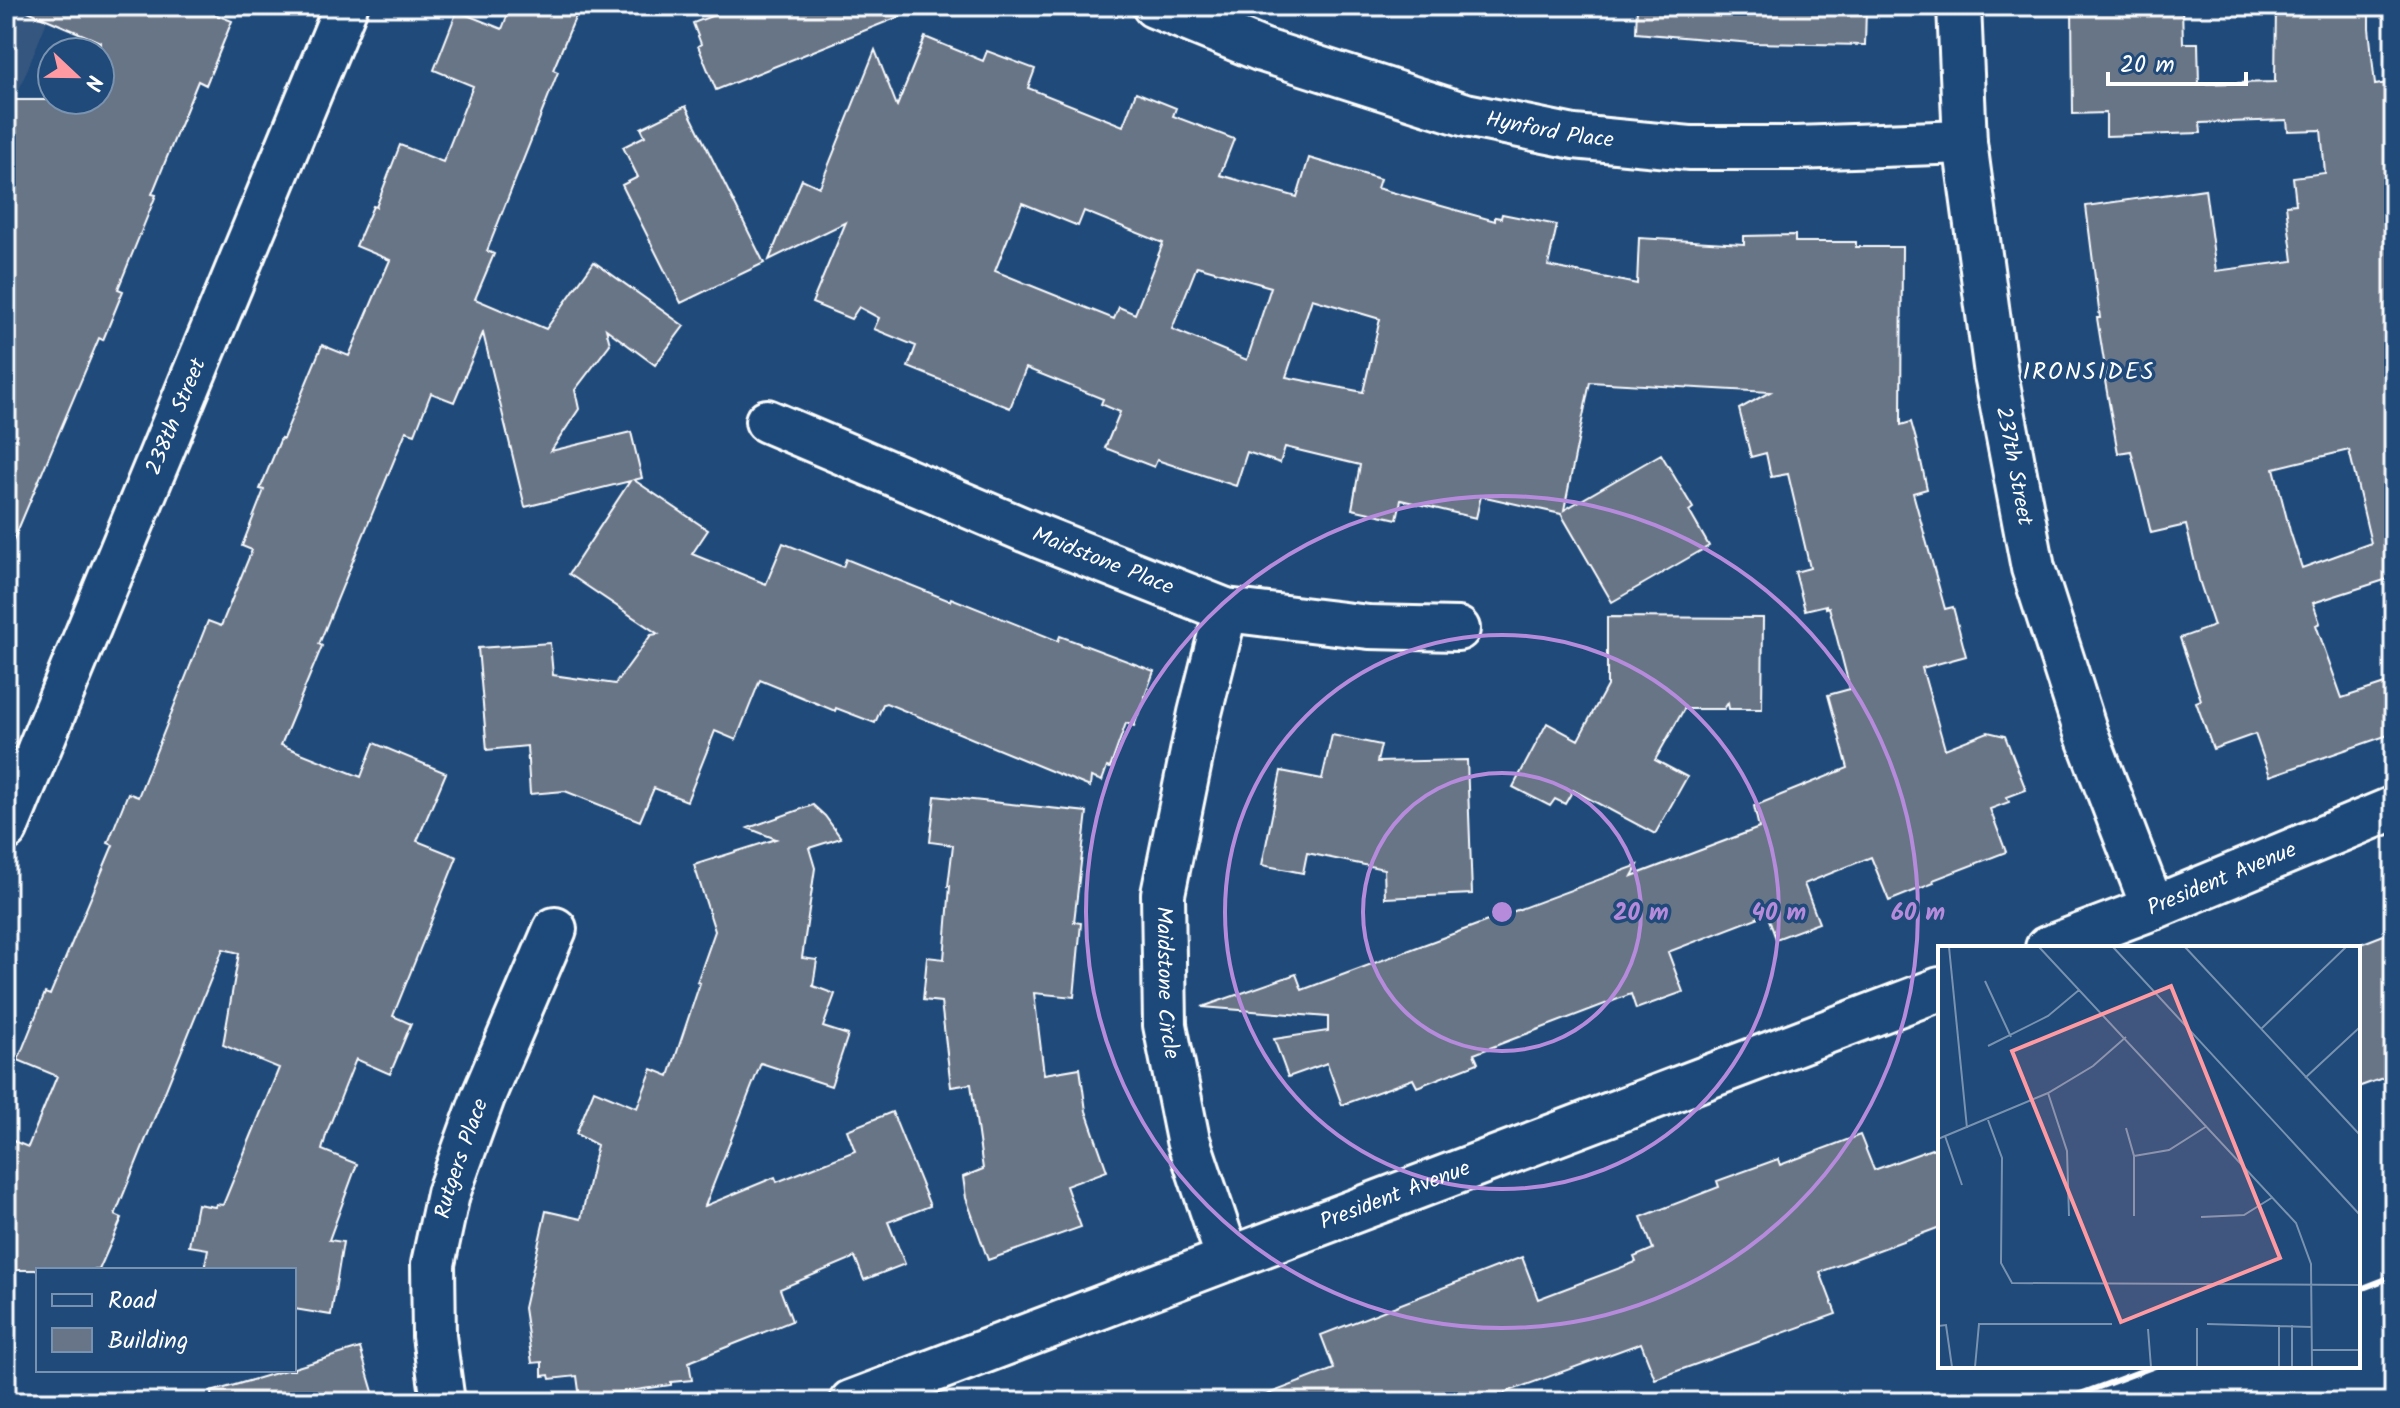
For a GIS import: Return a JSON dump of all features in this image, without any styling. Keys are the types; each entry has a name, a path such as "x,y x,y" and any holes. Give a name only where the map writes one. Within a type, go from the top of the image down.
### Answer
{"street":[{"name":"238th Street","path":"6,829 346,6"},
{"name":"Hynford Place","path":"1154,6 1262,50 1466,115 1574,137 1690,148 1965,142"},
{"name":"237th Street","path":"1959,6 1965,142 1996,374 2033,568 2086,733 2153,908"},
{"name":"Maidstone Place","path":"767,421 1041,537 1226,610 1369,627 1458,629"},
{"name":"Maidstone Circle","path":"1226,610 1200,713 1163,894 1165,1025 1188,1140 1228,1259"},
{"name":"President Avenue","path":"2052,946 2153,908 2394,808"},
{"name":"Rutgers Place","path":"443,1402 434,1336 433,1264 448,1194 483,1097 555,929"},
{"name":"President Avenue","path":"851,1402 1938,990"}],"shaded area":[{"path":"6,6 53,6 41,36 36,36 36,48 6,122"}],"building":[{"path":"16,6 194,6 232,21 206,85 198,81 118,289 123,291 103,340 99,338 6,558 6,100 36,100 36,116 116,116 116,36 86,36"},
{"path":"511,6 580,6 553,70 558,72 487,251 494,254 475,299 546,329 594,262 684,326 655,365 606,329 610,344 575,390 579,409 551,451 631,432 642,478 634,480 708,530 692,554 766,584 783,543 843,567 846,559 1058,641 1060,636 1154,671 1134,726 1126,723 1110,768 1107,767 1102,781 1091,777 1090,787 886,703 875,723 836,708 835,711 760,680 736,740 715,731 687,801 654,788 640,821 565,791 530,794 527,746 487,750 478,648 550,643 553,675 615,684 651,635 658,634 569,574 630,481 525,507 483,333 454,402 431,393 415,434 406,431 281,745 361,777 374,743 446,773 417,841 457,857 393,1016 411,1024 390,1074 356,1059 322,1150 357,1164 329,1240 343,1242 331,1315 296,1309 296,1268 204,1268 208,1249 189,1246 197,1204 223,1205 279,1068 223,1045 239,953 223,949 115,1215 122,1218 100,1268 6,1270 6,1138 28,1147 57,1076 18,1060 45,993 50,995 113,845 108,843 128,793 138,797 208,621 221,626 252,550 242,546 264,490 260,489 322,345 349,356 390,260 356,246 373,206 376,207 400,145 443,162 473,86 434,70 457,11 502,29"},
{"path":"714,6 921,8 716,90 698,46 701,44 693,23 717,14"},
{"path":"1637,6 1860,6 1866,8 1865,45 1752,43 1636,33"},
{"path":"2072,6 2182,6 2183,43 2198,43 2199,84 2275,82 2276,6 2369,6 2375,85 2394,82 2394,577 2313,603 2320,623 2316,625 2342,698 2394,681 2394,733 2270,776 2255,734 2213,749 2196,702 2201,700 2180,638 2214,626 2186,525 2151,533 2131,451 2118,453 2097,318 2100,318 2086,206 2205,189 2216,271 2293,261 2286,205 2296,204 2293,177 2325,173 2321,130 2288,131 2287,120 2200,123 2201,133 2106,136 2106,113 2073,114","holes":["2349,450 2371,543 2302,568 2274,468"]},
{"path":"925,37 983,61 987,51 1035,69 1028,88 1123,126 1136,92 1176,108 1173,116 1234,139 1220,175 1297,197 1309,158 1380,179 1377,188 1495,221 1495,217 1501,218 1502,214 1557,225 1548,266 1637,284 1639,238 1744,244 1744,236 1795,235 1795,242 1856,242 1856,247 1902,247 1901,425 1911,422 1917,443 1927,489 1913,493 1945,609 1953,607 1966,656 1922,668 1945,749 1988,732 2005,736 2026,790 2007,797 2009,802 1990,809 2006,852 1889,901 1871,857 1804,884 1819,923 1776,939 1767,914 1668,952 1683,992 1636,1009 1631,994 1474,1054 1478,1063 1417,1087 1413,1079 1342,1105 1327,1063 1288,1077 1274,1039 1328,1031 1328,1017 1202,1007 1296,974 1302,990 1638,865 1632,876 1759,828 1754,806 1848,768 1828,695 1850,689 1829,607 1805,610 1795,572 1810,568 1788,474 1771,477 1766,453 1751,457 1739,409 1770,392 1590,382 1564,510 1661,454 1693,508 1689,511 1709,546 1612,602 1561,514 1481,496 1476,518 1401,500 1397,519 1352,509 1360,465 1285,447 1280,463 1247,452 1236,486 1157,460 1154,467 1105,448 1120,412 1101,404 1103,399 1026,368 1010,408 908,367 916,346 874,329 879,318 859,307 851,319 812,303 846,222 769,260 802,179 819,187 821,184 875,50 897,106","holes":["1022,203 1078,226 1084,211 1163,243 1135,314 1119,307 1114,319 995,271","1197,266 1271,287 1247,360 1172,329","1312,299 1380,319 1363,392 1286,377"]},
{"path":"686,106 764,263 681,303 622,185 638,177 623,147 645,136 641,128"},
{"path":"1607,617 1763,618 1762,709 1729,709 1728,703 1724,709 1684,709 1655,760 1687,777 1655,834 1573,790 1565,804 1555,799 1550,806 1513,787 1547,723 1578,740 1607,686"},
{"path":"1332,735 1381,745 1377,762 1467,760 1472,894 1385,898 1384,869 1307,853 1303,873 1262,865 1281,771 1322,779"},
{"path":"935,796 1087,812 1074,922 1081,923 1074,997 1034,993 1044,1074 1080,1068 1086,1111 1107,1171 1066,1186 1081,1227 988,1260 966,1198 963,1177 983,1169 971,1084 951,1087 941,1002 923,1000 927,957 944,959 953,845 930,842"},
{"path":"813,805 841,838 809,848 815,868 802,958 817,960 813,986 835,994 823,1027 848,1035 831,1086 761,1063 705,1206 775,1177 777,1182 855,1151 847,1130 892,1112 930,1206 888,1222 905,1264 864,1280 855,1257 780,1289 792,1321 689,1362 692,1380 580,1398 577,1376 550,1379 549,1375 542,1376 542,1362 532,1363 524,1308 546,1211 581,1219 597,1145 576,1134 594,1090 637,1108 652,1069 669,1076 715,931 694,865 776,839 748,828"},
{"path":"2394,931 2394,1074 2360,1086 2360,946"},
{"path":"1860,1135 1874,1170 1938,1147 1938,1228 1820,1272 1836,1314 1655,1379 1641,1343 1504,1393 1508,1402 1256,1402 1255,1399 1334,1369 1321,1335 1522,1257 1538,1299 1636,1262 1634,1257 1653,1249 1641,1217 1719,1187 1717,1181 1778,1159 1780,1165"},
{"path":"360,1348 376,1402 212,1402 211,1392 279,1372 296,1372 296,1367"}],"railway":[{"path":"2360,1289 2394,1276"},
{"path":"2059,1402 2150,1368"}],"district":[{"name":"IRONSIDES","path":"2089,372"}]}
